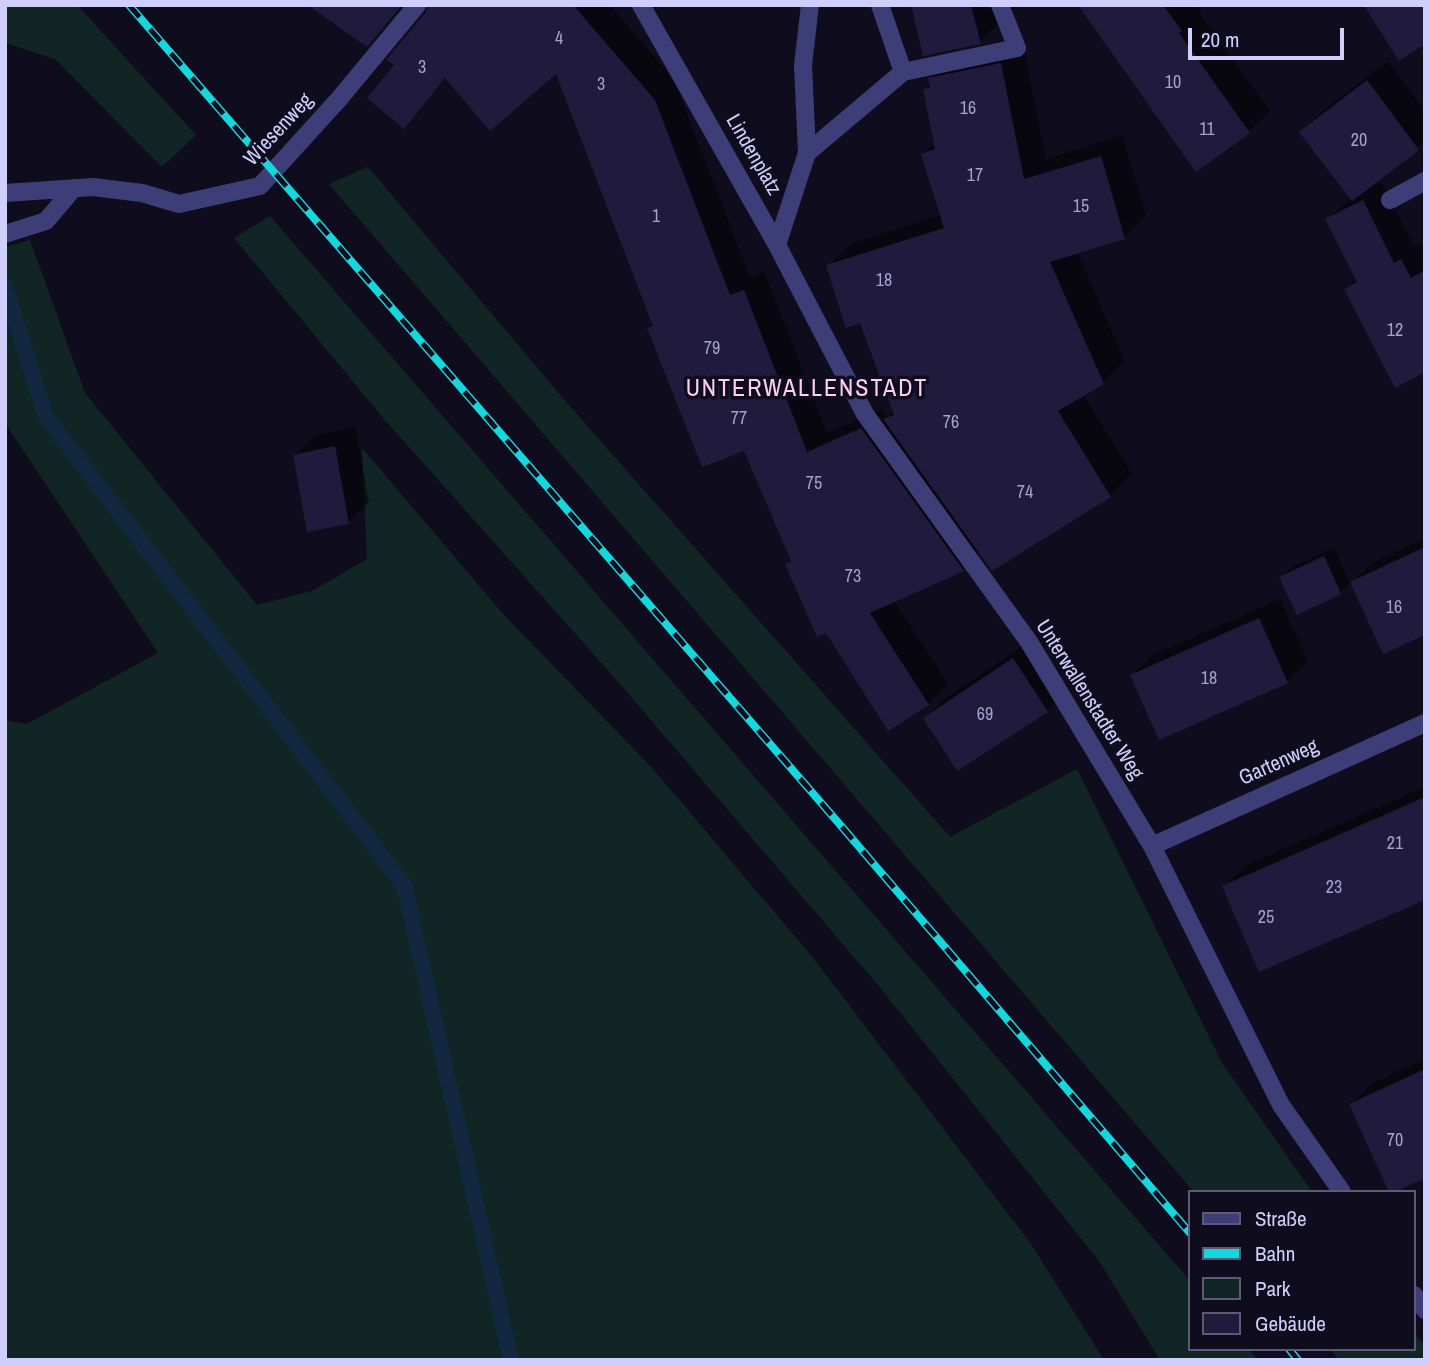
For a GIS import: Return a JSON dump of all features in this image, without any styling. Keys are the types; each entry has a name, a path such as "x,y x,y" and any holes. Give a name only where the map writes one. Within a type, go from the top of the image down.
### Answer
{"street":[{"name":"Wiesenweg","path":"8,193 93,187 142,193 179,204 260,186 339,99 417,5"},
{"name":"Lindenplatz","path":"641,5 777,244"},
{"name":"Lindenplatz","path":"777,244 807,153 803,65 810,5"},
{"path":"880,5 903,72"},
{"path":"807,153 903,72 1017,48 1000,5"},
{"path":"1390,200 1425,181"},
{"path":"5,234 46,221 74,188"},
{"name":"Unterwallenstadter Weg","path":"777,244 865,414 1029,642 1152,845 1281,1105 1341,1190"},
{"name":"Gartenweg","path":"1152,845 1425,723"}],"green space":[{"path":"5,5 77,5 196,135 162,167 55,59 5,43"},
{"path":"368,167 567,403 950,837 1077,769 1222,1063 1311,1190 1192,1190 329,184"},
{"path":"270,216 1188,1279 1188,1351 1251,1351 1258,1360 1160,1360 1099,1261 882,990 621,685 385,420 234,238"},
{"path":"30,240 85,393 257,605 312,591 367,559 362,448 504,615 654,770 814,959 1031,1244 1104,1360 5,1360 5,720 27,724 158,653 5,423 5,247"},
{"path":"1416,1335 1425,1345 1425,1360 1339,1360 1332,1351 1416,1351"}],"building":[{"path":"308,5 402,5 367,47"},
{"path":"428,5 573,5 655,100 730,295 744,290 807,452 861,428 964,571 870,613 929,705 888,731 826,633 817,637 785,564 791,561 744,451 702,467 647,328 653,326 556,74 490,131 445,78 404,129 367,98 394,65 386,60 426,12"},
{"path":"911,5 971,5 981,44 923,56"},
{"path":"1078,5 1163,5 1182,31 1179,33 1250,133 1196,172"},
{"path":"1364,5 1425,5 1425,44 1399,61"},
{"path":"1001,63 1024,179 1101,156 1125,239 1050,262 1104,384 1058,411 1111,497 992,571 883,419 894,415 860,323 846,328 826,265 944,228 921,154 935,149 923,89 930,88 928,78"},
{"path":"1367,80 1419,150 1352,201 1299,132"},
{"path":"1363,200 1394,263 1401,259 1411,278 1425,270 1425,372 1395,388 1344,289 1357,282 1325,219"},
{"path":"335,446 349,524 307,532 293,455"},
{"path":"1425,547 1425,635 1383,654 1350,582"},
{"path":"1324,556 1341,594 1297,615 1279,577"},
{"path":"1259,618 1288,683 1159,740 1130,675"},
{"path":"1013,658 1048,712 957,771 923,718"},
{"path":"1425,797 1425,900 1259,972 1222,886"},
{"path":"1425,1069 1425,1178 1398,1190 1388,1190 1349,1104"}],"waterway":[{"path":"5,287 46,417 404,885 511,1360"}],"railway":[{"path":"129,5 836,820 1188,1231"},
{"path":"1291,1351 1298,1360"}],"district":[{"name":"UNTERWALLENSTADT","path":"807,390"}]}
